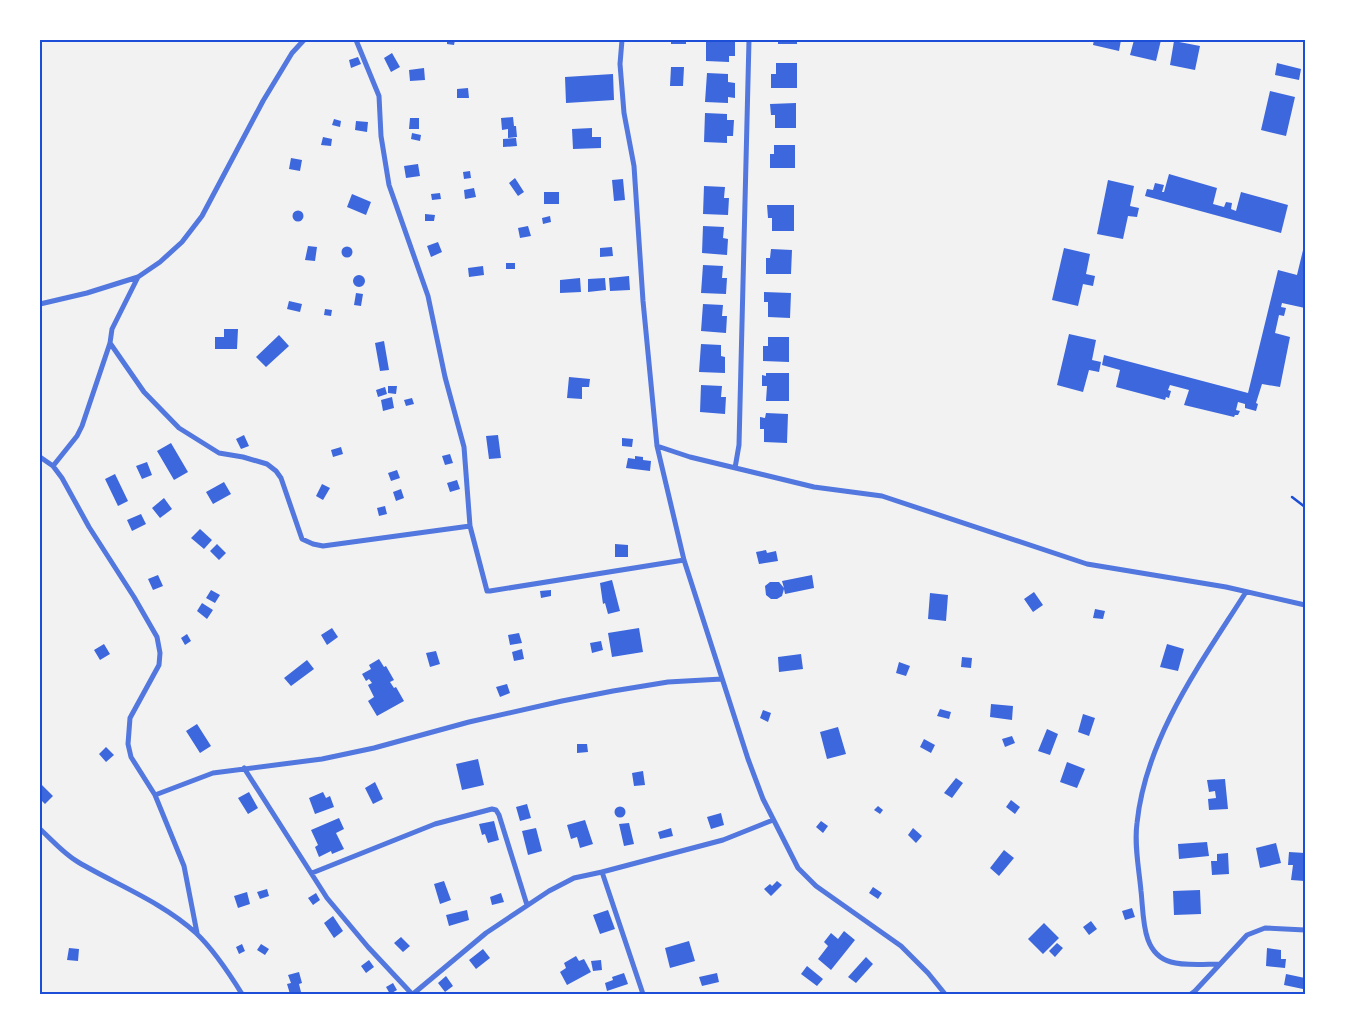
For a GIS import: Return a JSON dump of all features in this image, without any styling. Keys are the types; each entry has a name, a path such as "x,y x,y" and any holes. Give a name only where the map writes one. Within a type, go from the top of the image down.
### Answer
{"street":[{"path":"40,304 87,293 138,277 160,262 182,242 202,216 263,101 292,53 304,40"},
{"path":"356,40 379,96 381,136 389,186 428,296 445,377 464,448 470,526 485,588 487,591 490,591 684,560"},
{"path":"622,40 620,64 624,113 634,166 642,301 657,446 684,560 754,775 773,820 798,868 816,886 901,946 928,973 945,994"},
{"path":"735,468 739,445 749,40"},
{"path":"53,466 77,436 82,426 110,343 112,329 138,277"},
{"path":"110,343 144,392 179,428 219,453 267,464 276,471 281,478 302,539 323,546 470,526"},
{"path":"657,446 735,468 814,487 882,496 1087,564 1246,592 1305,605"},
{"path":"40,456 53,466 62,478 89,527 158,637 159,664 130,718 128,744 131,757 155,796 184,866 196,933"},
{"path":"1220,964 1172,963 1160,958 1151,950 1146,932 1137,849 1137,825 1140,800 1154,754 1169,719 1246,592"},
{"path":"155,796 213,773 322,759 374,748 469,722 613,691 668,682 722,679"},
{"path":"244,768 328,898 348,924 412,994 486,933 560,884 574,878 723,840 773,820"},
{"path":"312,873 426,828 492,809 496,810 499,815 527,905"},
{"path":"40,829 76,861 174,915 196,933 217,957 242,994"},
{"path":"602,872 643,994"},
{"path":"1191,994 1247,935 1265,928 1305,930"}],"path":[{"path":"1292,496 1305,507"}],"building":[{"path":"447,40 455,40 454,45 447,44"},
{"path":"671,40 686,40 686,44 671,44"},
{"path":"706,40 735,41 735,56 729,56 729,62 706,61"},
{"path":"778,40 797,40 797,44 778,44"},
{"path":"1094,40 1121,40 1119,51 1093,45"},
{"path":"1134,40 1161,40 1156,61 1130,55"},
{"path":"1174,41 1200,46 1195,70 1170,65"},
{"path":"392,53 400,67 391,72 384,58"},
{"path":"358,57 361,64 351,68 349,60"},
{"path":"776,63 797,63 797,88 771,88 771,74 776,74"},
{"path":"1277,63 1301,69 1299,80 1275,75"},
{"path":"671,67 684,67 683,86 670,86"},
{"path":"424,68 425,80 410,81 409,70"},
{"path":"707,73 728,74 728,82 735,83 735,98 728,97 728,103 705,102"},
{"path":"613,74 614,100 566,103 565,77"},
{"path":"468,88 469,98 457,98 457,89"},
{"path":"1270,91 1295,97 1286,136 1261,130"},
{"path":"796,103 796,128 775,128 775,115 771,115 770,104"},
{"path":"705,113 727,114 727,120 734,120 733,136 727,136 727,143 704,142"},
{"path":"513,117 517,137 508,138 508,129 502,130 501,118"},
{"path":"410,118 419,118 419,129 409,129"},
{"path":"334,119 341,121 340,127 332,125"},
{"path":"356,121 368,122 367,132 355,130"},
{"path":"592,128 592,137 601,137 601,148 573,149 572,129"},
{"path":"412,133 421,135 420,141 411,139"},
{"path":"323,137 332,139 331,146 321,145"},
{"path":"516,138 517,146 503,147 503,139"},
{"path":"774,145 795,145 795,168 770,168 770,154 774,154"},
{"path":"291,158 302,160 300,171 289,169"},
{"path":"418,164 420,176 406,178 404,166"},
{"path":"470,171 471,178 464,179 463,172"},
{"path":"1169,174 1217,188 1213,204 1224,207 1226,202 1232,203 1231,209 1236,211 1241,192 1288,205 1281,233 1145,196 1147,189 1153,190 1155,183 1164,185 1162,192 1164,192"},
{"path":"515,178 524,192 518,196 509,183"},
{"path":"623,179 625,200 614,201 612,180"},
{"path":"1108,180 1134,186 1130,206 1139,208 1137,217 1128,216 1123,239 1097,234"},
{"path":"704,186 725,187 724,198 729,198 728,215 703,214"},
{"path":"474,188 476,197 465,199 464,190"},
{"path":"544,192 559,192 559,204 544,204"},
{"path":"440,193 441,199 432,200 431,194"},
{"path":"352,194 371,202 366,215 347,207"},
{"path":"767,205 794,205 794,231 772,231 772,218 768,218"},
{"path":"296,211 300,211 303,216 302,220 296,221 293,218 293,214"},
{"path":"425,214 435,215 434,221 425,221"},
{"path":"550,216 551,222 543,224 542,218"},
{"path":"528,226 531,236 520,238 518,228"},
{"path":"703,226 724,227 723,238 728,239 727,255 702,253"},
{"path":"438,242 442,252 431,257 427,246"},
{"path":"308,246 317,247 315,261 305,260"},
{"path":"347,246 353,252 347,258 341,252"},
{"path":"1304,246 1305,308 1282,303 1281,307 1286,308 1284,316 1279,315 1275,333 1290,337 1280,387 1262,384 1256,403 1258,404 1256,411 1245,408 1245,404 1238,402 1236,410 1240,411 1234,417 1184,405 1189,390 1170,385 1168,390 1171,391 1169,398 1166,397 1165,400 1116,387 1120,370 1102,365 1104,355 1248,393 1278,270 1297,275"},
{"path":"612,247 613,256 600,257 600,248"},
{"path":"1064,248 1090,254 1086,274 1095,276 1093,286 1083,284 1078,306 1052,300"},
{"path":"771,249 792,250 791,274 766,274 766,258 770,258"},
{"path":"506,263 515,263 515,269 506,269"},
{"path":"703,265 723,266 722,278 727,278 726,294 701,293"},
{"path":"483,266 484,275 469,277 468,268"},
{"path":"357,275 361,275 365,281 361,287 357,287 353,283 353,279"},
{"path":"629,276 630,290 610,291 609,278"},
{"path":"580,278 581,292 560,293 560,280"},
{"path":"605,278 606,290 588,292 588,279"},
{"path":"764,292 791,293 790,318 768,317 768,302 764,302"},
{"path":"356,293 363,294 361,306 354,305"},
{"path":"289,301 302,304 300,312 287,309"},
{"path":"703,304 723,305 722,316 727,316 726,333 701,331"},
{"path":"325,309 332,310 331,316 324,315"},
{"path":"224,329 238,329 237,349 215,349 215,337 224,337"},
{"path":"1069,334 1096,340 1092,360 1101,362 1099,372 1089,370 1083,392 1057,385"},
{"path":"279,335 289,346 266,367 256,357"},
{"path":"768,337 789,337 789,362 763,361 763,346 768,346"},
{"path":"384,341 389,370 380,371 375,343"},
{"path":"701,344 721,345 721,356 725,357 725,373 699,372"},
{"path":"766,373 789,373 789,401 766,401 767,386 762,386 762,375 766,376"},
{"path":"569,377 590,379 589,387 582,387 582,399 567,398"},
{"path":"701,385 722,386 721,397 726,397 725,414 700,412"},
{"path":"388,386 397,386 396,394 388,393"},
{"path":"385,387 387,394 378,397 376,390"},
{"path":"392,397 394,408 383,411 381,400"},
{"path":"412,398 414,404 406,406 404,400"},
{"path":"766,413 788,414 787,443 764,442 764,429 760,429 760,417 765,418"},
{"path":"244,435 249,446 241,449 236,439"},
{"path":"498,435 501,458 489,459 486,436"},
{"path":"622,438 633,439 632,447 622,446"},
{"path":"171,443 188,472 174,480 157,451"},
{"path":"341,447 343,454 333,457 331,450"},
{"path":"450,454 453,463 445,465 442,456"},
{"path":"635,456 651,461 650,471 626,468 628,458 635,459"},
{"path":"147,462 152,475 142,479 136,466"},
{"path":"397,470 400,478 391,481 388,473"},
{"path":"115,474 128,501 118,506 105,479"},
{"path":"457,480 460,489 450,492 447,483"},
{"path":"224,482 231,494 213,504 206,492"},
{"path":"322,484 330,488 323,500 316,496"},
{"path":"401,489 404,498 396,501 393,492"},
{"path":"164,498 172,509 160,518 152,508"},
{"path":"385,506 387,514 379,516 377,508"},
{"path":"141,514 146,524 132,531 127,520"},
{"path":"200,529 212,540 204,549 191,538"},
{"path":"217,544 226,553 219,560 210,551"},
{"path":"615,544 628,545 628,557 615,557"},
{"path":"766,550 767,553 776,551 778,561 759,564 756,552"},
{"path":"158,575 163,586 153,590 148,579"},
{"path":"812,575 814,588 785,594 784,589 782,596 777,599 771,599 766,595 765,586 770,582 779,582 784,588 782,581"},
{"path":"612,580 620,611 608,614 605,603 603,604 600,583"},
{"path":"211,590 220,595 215,603 206,598"},
{"path":"551,590 551,596 541,598 540,591"},
{"path":"1034,592 1043,605 1033,612 1024,599"},
{"path":"930,593 948,595 946,621 928,619"},
{"path":"202,603 213,610 207,619 197,611"},
{"path":"1095,609 1105,611 1103,619 1093,618"},
{"path":"332,628 338,637 327,645 321,635"},
{"path":"639,628 643,652 612,657 608,633"},
{"path":"519,633 522,643 510,645 508,635"},
{"path":"187,634 191,641 185,645 181,638"},
{"path":"601,641 603,650 592,653 590,643"},
{"path":"104,644 110,654 100,660 94,650"},
{"path":"1167,644 1184,649 1178,671 1160,667"},
{"path":"522,649 524,659 514,661 512,652"},
{"path":"436,651 440,664 430,667 426,653"},
{"path":"801,654 803,669 779,672 778,657"},
{"path":"962,657 972,658 971,668 961,667"},
{"path":"379,659 384,667 386,666 394,680 390,682 394,688 396,687 404,701 377,716 368,701 374,697 368,685 372,683 369,679 366,681 362,674 371,669 369,665"},
{"path":"307,660 314,669 291,686 284,678"},
{"path":"899,662 910,666 906,676 896,673"},
{"path":"507,684 510,693 500,697 496,687"},
{"path":"991,704 1013,706 1012,720 990,717"},
{"path":"940,709 951,712 949,719 937,716"},
{"path":"763,710 771,713 768,722 760,718"},
{"path":"1083,714 1095,718 1089,736 1078,732"},
{"path":"197,724 211,746 200,753 186,731"},
{"path":"838,727 846,754 827,759 820,732"},
{"path":"1047,729 1058,734 1050,755 1038,751"},
{"path":"1012,736 1015,743 1005,747 1002,739"},
{"path":"924,739 935,745 931,753 920,747"},
{"path":"577,744 587,744 588,752 577,753"},
{"path":"106,747 114,755 106,762 99,754"},
{"path":"478,759 484,785 462,790 456,764"},
{"path":"1067,762 1085,769 1077,788 1060,782"},
{"path":"643,771 645,785 634,786 632,773"},
{"path":"956,778 963,783 952,798 944,793"},
{"path":"1225,779 1228,809 1209,810 1208,799 1216,798 1215,791 1209,792 1207,780"},
{"path":"375,782 383,799 373,804 365,788"},
{"path":"40,783 53,796 45,804 40,799"},
{"path":"249,792 258,808 248,814 238,798"},
{"path":"323,792 326,798 330,796 334,807 315,814 309,798"},
{"path":"1011,800 1020,807 1015,814 1006,807"},
{"path":"527,804 531,818 520,821 516,807"},
{"path":"620,806 626,812 620,818 614,812"},
{"path":"878,806 883,810 880,814 874,810"},
{"path":"721,813 724,825 711,829 707,817"},
{"path":"339,818 344,829 336,833 344,849 332,854 331,851 319,857 315,847 318,845 311,830"},
{"path":"585,820 593,844 580,848 577,837 571,839 567,825"},
{"path":"494,821 499,840 488,843 485,834 482,835 479,824"},
{"path":"821,821 828,826 823,833 816,827"},
{"path":"629,823 634,844 624,846 619,824"},
{"path":"536,828 542,851 528,855 522,831"},
{"path":"671,828 673,836 660,839 658,832"},
{"path":"913,828 922,836 916,843 908,835"},
{"path":"1207,842 1209,856 1179,859 1178,844"},
{"path":"1276,843 1281,863 1260,868 1256,848"},
{"path":"1004,850 1014,858 999,876 990,868"},
{"path":"1289,852 1305,853 1305,881 1291,880 1293,865 1288,865"},
{"path":"1228,853 1229,874 1212,875 1211,861 1217,861 1217,854"},
{"path":"444,881 451,900 440,904 434,884"},
{"path":"777,881 782,885 771,896 764,889 770,884 772,886"},
{"path":"873,887 882,893 878,899 869,893"},
{"path":"267,889 269,896 260,899 257,892"},
{"path":"1200,890 1201,914 1174,915 1173,891"},
{"path":"247,892 250,904 238,908 234,896"},
{"path":"316,893 320,900 313,905 308,898"},
{"path":"501,893 504,902 492,905 490,897"},
{"path":"1132,908 1135,917 1125,920 1122,911"},
{"path":"467,910 469,920 449,926 446,915"},
{"path":"608,910 615,929 600,934 593,915"},
{"path":"333,916 343,931 334,938 324,923"},
{"path":"1091,921 1097,929 1089,935 1083,927"},
{"path":"1044,923 1059,938 1043,954 1028,939"},
{"path":"844,931 855,940 831,970 818,959 828,946 824,942 831,933 838,939"},
{"path":"401,937 410,946 403,952 394,943"},
{"path":"689,941 695,961 670,968 665,948"},
{"path":"1057,943 1063,948 1055,957 1049,951"},
{"path":"242,944 245,951 239,954 236,947"},
{"path":"261,944 269,949 265,955 257,950"},
{"path":"69,948 79,949 78,961 67,960"},
{"path":"1267,948 1281,950 1281,959 1286,959 1285,968 1266,966"},
{"path":"483,949 490,958 476,969 469,960"},
{"path":"576,956 579,961 584,959 591,972 567,985 560,972 566,968 564,963"},
{"path":"866,957 873,964 856,983 848,977"},
{"path":"369,960 374,967 366,973 361,966"},
{"path":"601,960 602,970 593,971 591,961"},
{"path":"807,966 823,979 817,986 801,974"},
{"path":"299,972 302,983 299,984 301,992 290,994 287,984 291,983 288,975"},
{"path":"624,973 628,984 607,991 605,983 613,980 612,977"},
{"path":"717,973 719,982 702,986 699,977"},
{"path":"1286,974 1305,978 1303,989 1284,985"},
{"path":"446,976 453,986 445,992 438,983"},
{"path":"393,983 397,990 390,994 386,987"}]}
